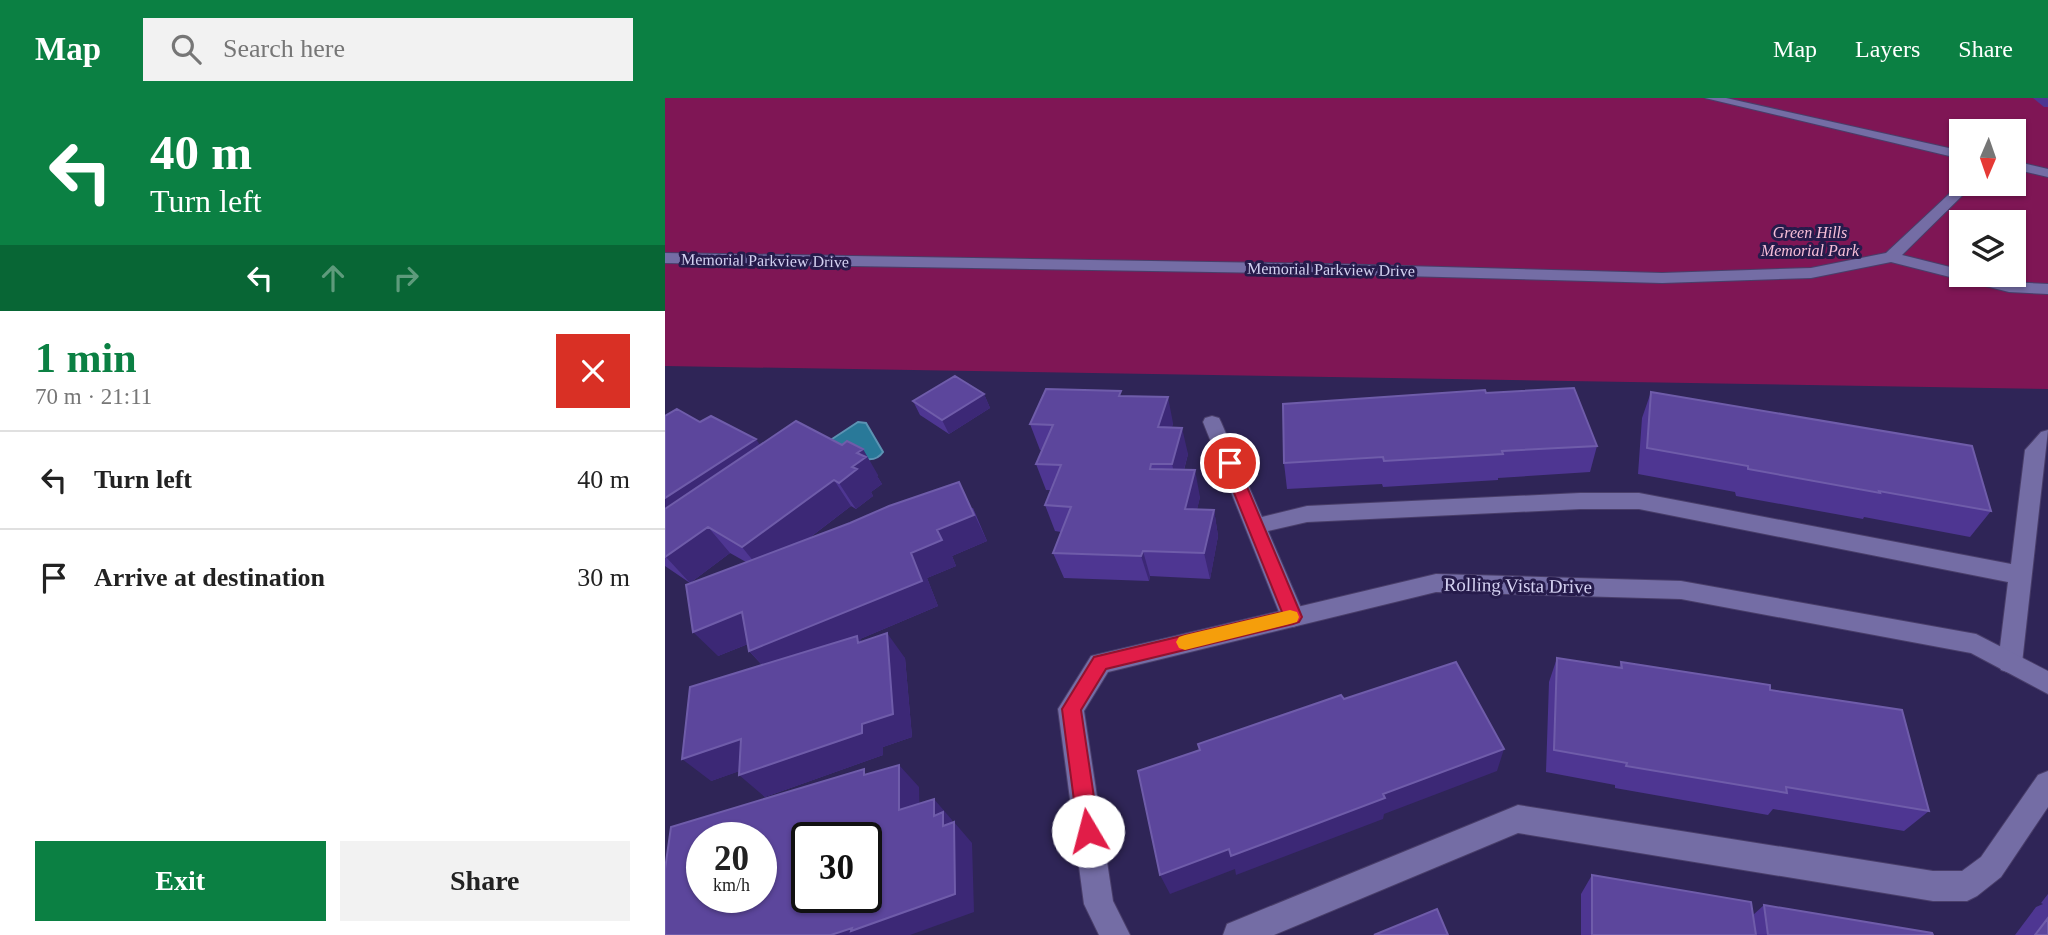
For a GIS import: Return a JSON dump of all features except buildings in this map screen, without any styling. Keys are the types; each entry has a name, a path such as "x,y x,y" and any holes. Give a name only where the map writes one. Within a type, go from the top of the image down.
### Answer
{"street":[{"path":"1711,98 1949,152"},
{"path":"2027,163 2048,163"},
{"path":"2027,167 2048,173"},
{"path":"1891,257 1955,196"},
{"path":"1891,257 2010,287 2048,289"},
{"name":"Memorial Parkview Drive","path":"665,258 1330,269 1662,278 1811,273 1891,257"},
{"path":"1212,422 1293,617"},
{"path":"2010,663 2035,450 2048,437"},
{"path":"1255,526 1307,514 1580,501 1639,501 2020,575"},
{"name":"Rolling Vista Drive","path":"1115,935 1099,904 1071,709 1100,663 1436,583 1681,590 1976,644 2048,683"},
{"path":"1238,935 1518,819 1933,886 1967,886 1991,867 2048,784"}],"green space":[{"name":"Green Hills Memorial Park","path":"665,98 2048,98 2048,389 665,366"}],"water":[{"path":"858,422 866,423 883,452 878,457 866,459 829,441"}],"slow traffic":[{"path":"1185,642 1290,617"}],"route":[{"path":"1088,831 1071,709 1100,663 1293,617 1230,463"}]}
